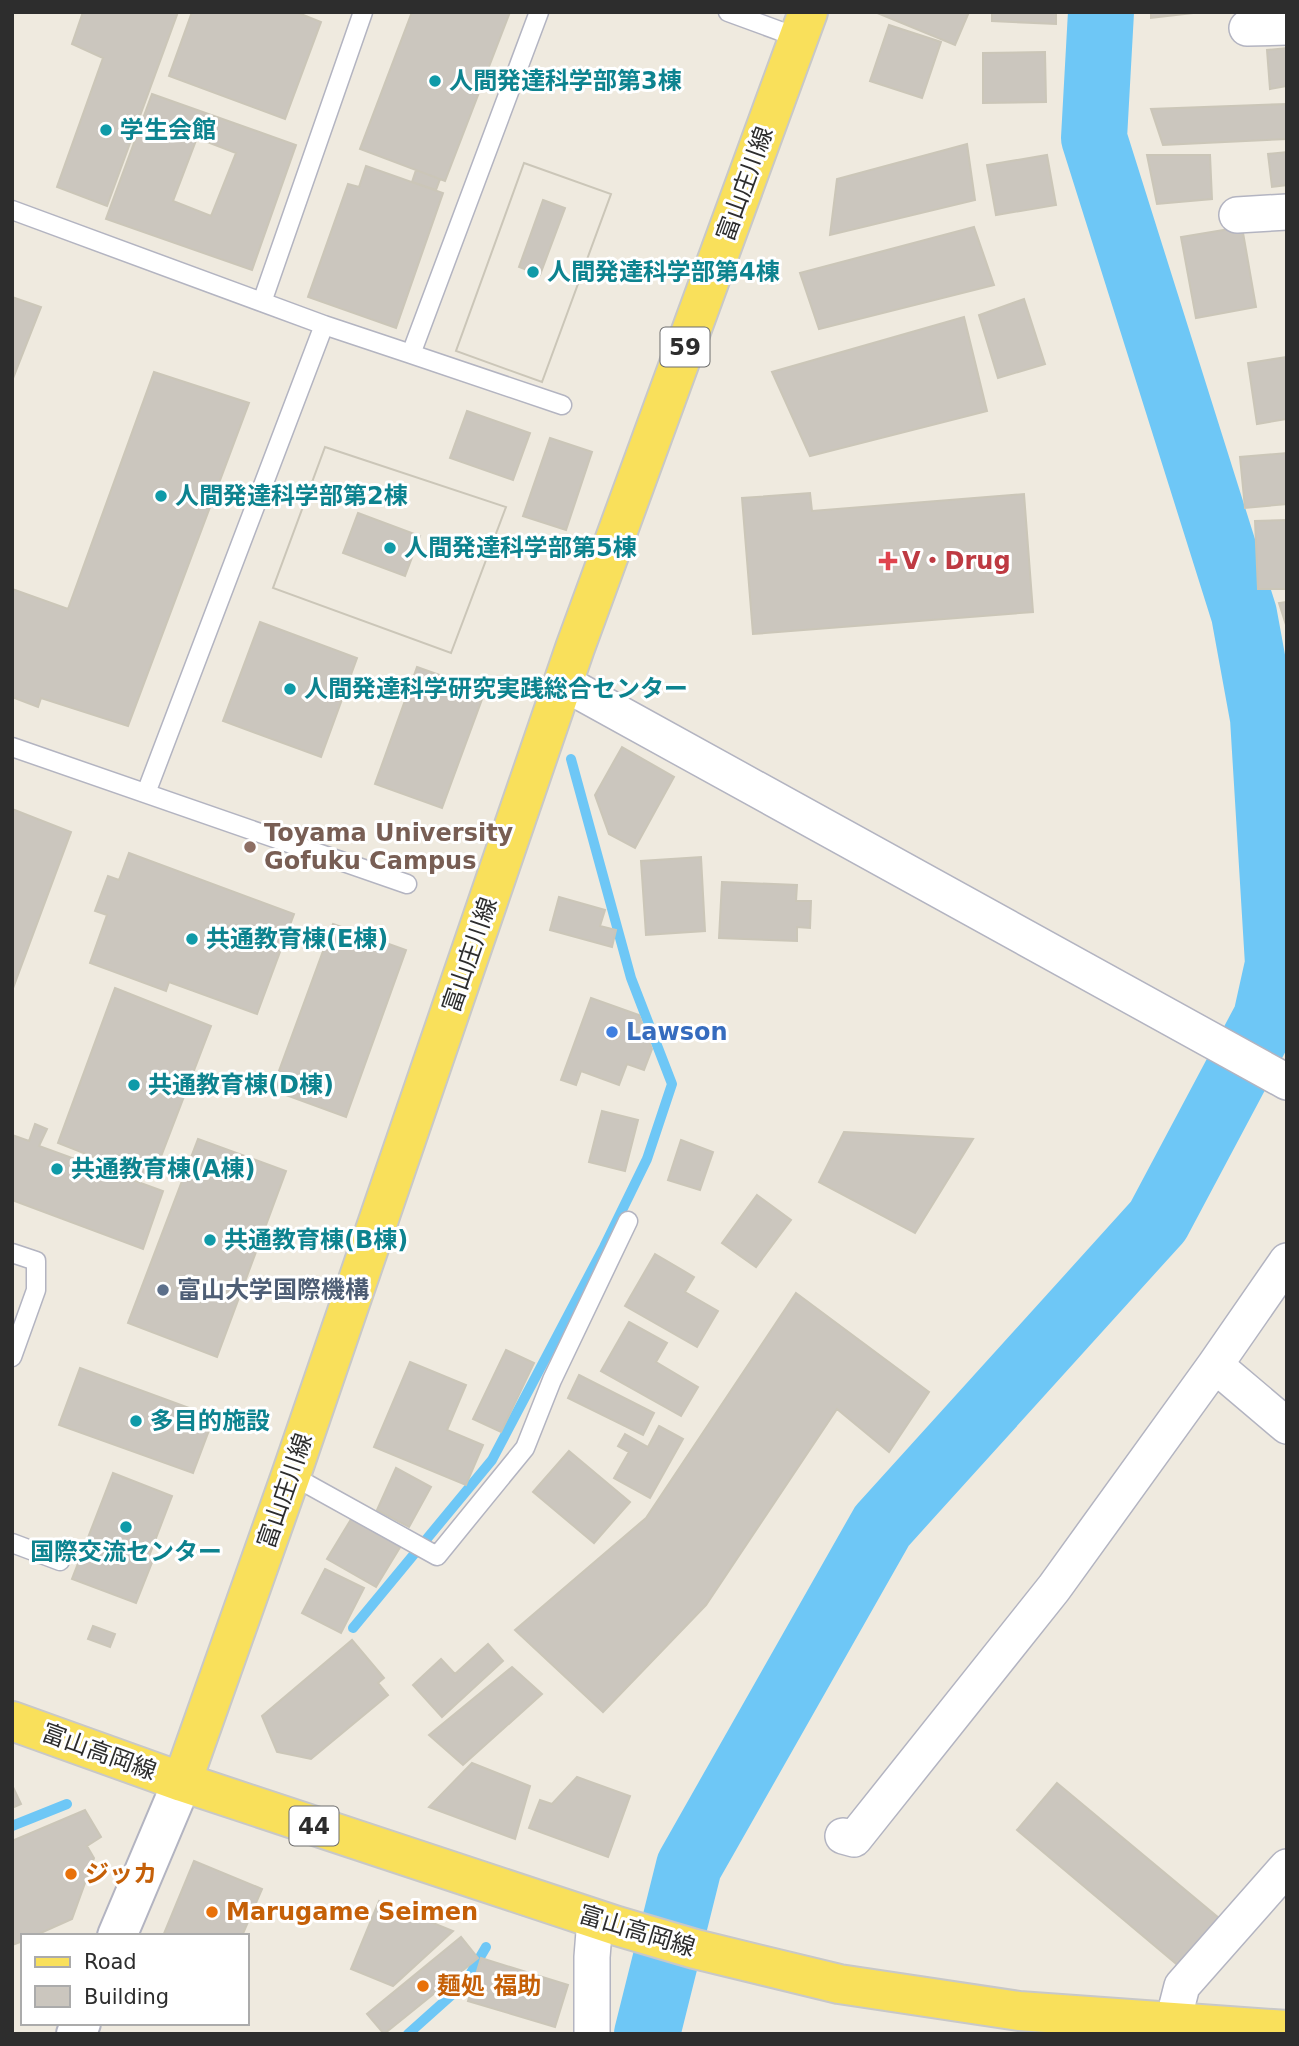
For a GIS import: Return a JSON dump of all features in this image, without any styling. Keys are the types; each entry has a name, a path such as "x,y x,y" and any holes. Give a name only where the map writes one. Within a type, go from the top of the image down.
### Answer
{"main road":[{"name":"富山庄川線","path":"182,1782 291,1475 564,683 803,25"},
{"name":"富山高岡線","path":"12,1721 182,1782 606,1923 695,1949 839,1984 1024,2022 1173,2021 1287,2030"}],"street":[{"path":"1247,28 1287,27"},
{"path":"1237,215 1287,212"},
{"path":"564,683 1283,1079"},
{"path":"843,1836 854,1839 1054,1588 1287,1261"},
{"path":"1215,1365 1287,1426"},
{"path":"118,1934 182,1782"},
{"path":"1173,2021 1182,1986 1287,1867"},
{"path":"592,2034 592,1957 606,1923"}],"lane":[{"path":"262,302 363,12"},
{"path":"411,354 539,12"},
{"path":"728,12 803,25"},
{"path":"12,210 324,325 562,405"},
{"path":"146,793 324,325"},
{"path":"12,747 407,884"},
{"path":"291,1475 437,1556 525,1448 552,1380 628,1221"},
{"path":"12,1253 36,1261 36,1290 12,1357"},
{"path":"12,1543 60,1561"}],"building":[{"name":"学生会館","path":"83,12 178,12 107,206 57,187 103,58 72,44"},
{"name":"学生会館","path":"192,12 296,12 321,22 285,119 169,76"},
{"name":"人間発達科学部第3棟","path":"412,12 510,12 445,181 360,149"},
{"path":"875,12 969,12 955,45"},
{"path":"992,12 1056,12 1056,24 992,21"},
{"path":"1151,12 1202,12 1151,18"},
{"path":"889,25 941,42 922,98 870,81"},
{"path":"1287,48 1287,86 1270,89 1267,50"},
{"path":"1045,52 1046,102 983,103 983,53"},
{"path":"152,94 296,145 252,270 106,219","holes":["197,138 236,153 211,216 173,201"]},
{"path":"1287,104 1287,139 1163,145 1151,109"},
{"path":"967,144 975,200 830,235 837,179"},
{"path":"1287,152 1287,185 1272,187 1268,154"},
{"path":"1047,155 1056,205 996,215 987,165"},
{"path":"1147,155 1210,155 1212,199 1157,204"},
{"name":"人間発達科学部第4棟","path":"524,163 611,194 542,382 456,351","holes":["543,200 565,208 540,275 519,267"]},
{"name":"人間発達科学部第4棟","path":"524,163 611,194 542,382 456,351"},
{"path":"366,166 443,193 396,328 308,297 348,184 359,187"},
{"path":"416,170 440,179 436,190 412,182"},
{"path":"974,227 994,285 819,329 800,273"},
{"path":"1242,227 1256,307 1196,318 1181,237"},
{"path":"12,297 41,307 12,381"},
{"path":"1024,299 1045,364 998,378 979,315"},
{"path":"964,317 987,411 810,456 772,372"},
{"path":"1287,357 1287,419 1257,424 1248,363"},
{"name":"人間発達科学部第2棟","path":"154,372 249,403 128,726 41,698 38,707 12,697 12,589 68,609"},
{"path":"467,411 530,433 513,480 450,458"},
{"path":"550,438 592,452 566,530 523,516"},
{"name":"人間発達科学部第5棟","path":"325,447 506,507 451,653 273,588","holes":["358,513 420,536 405,576 343,553"]},
{"name":"人間発達科学部第5棟","path":"325,447 506,507 451,653 273,588"},
{"path":"1287,453 1287,504 1245,508 1240,457"},
{"name":"V・Drug","path":"810,493 812,511 1024,494 1033,612 753,634 742,498"},
{"path":"1287,520 1287,589 1258,589 1255,521"},
{"path":"1287,602 1287,628 1279,603"},
{"name":"人間発達科学研究実践総合センター","path":"260,622 357,658 321,757 223,721"},
{"path":"417,667 485,691 442,808 375,784"},
{"path":"622,747 674,777 635,848 609,834 595,795"},
{"path":"12,809 71,832 12,991"},
{"name":"共通教育棟(E棟)","path":"129,853 294,914 257,1014 169,982 166,991 90,963 107,915 95,911 108,876 119,880"},
{"path":"701,857 705,931 646,935 641,861"},
{"path":"722,882 797,885 796,901 811,901 810,928 797,927 797,941 719,938"},
{"path":"559,897 605,910 600,926 616,930 612,947 550,930"},
{"path":"333,924 406,950 346,1117 272,1090"},
{"name":"共通教育棟(D棟)","path":"115,988 211,1026 152,1180 58,1143"},
{"name":"Lawson","path":"591,998 639,1015 652,1049 644,1070 627,1064 619,1085 581,1071 576,1085 561,1080"},
{"path":"602,1111 638,1120 625,1171 589,1162"},
{"name":"共通教育棟(A棟)","path":"35,1124 47,1129 39,1146 163,1191 143,1249 12,1200 12,1135 29,1141"},
{"path":"844,1132 973,1139 915,1233 819,1182"},
{"name":"共通教育棟(B棟)","path":"198,1139 286,1171 217,1357 128,1323"},
{"path":"681,1140 713,1152 700,1190 668,1180"},
{"path":"757,1195 791,1220 756,1267 722,1243"},
{"path":"655,1254 694,1277 685,1292 718,1311 697,1347 625,1306"},
{"path":"796,1293 929,1392 889,1452 837,1409 706,1605 603,1712 515,1630 646,1518"},
{"path":"629,1322 667,1343 656,1362 698,1387 681,1416 601,1371"},
{"path":"506,1350 534,1363 501,1432 473,1419"},
{"path":"410,1362 466,1385 447,1430 483,1445 466,1485 374,1447"},
{"name":"多目的施設","path":"80,1368 214,1417 193,1473 59,1425"},
{"path":"579,1375 654,1413 643,1435 568,1398"},
{"path":"659,1426 683,1439 650,1498 614,1478 629,1452 618,1446 625,1434 648,1447"},
{"path":"569,1451 630,1502 594,1543 533,1492"},
{"path":"396,1468 431,1487 409,1527 377,1510"},
{"name":"国際交流センター","path":"113,1473 172,1496 148,1559 153,1560 136,1603 72,1579"},
{"path":"353,1516 402,1544 376,1587 327,1559"},
{"path":"325,1569 364,1588 341,1633 302,1613"},
{"path":"93,1626 115,1634 110,1647 88,1639"},
{"path":"352,1640 384,1678 378,1683 388,1695 311,1759 277,1752 262,1716"},
{"path":"488,1644 503,1661 442,1717 413,1685 441,1659 455,1674"},
{"path":"512,1667 542,1694 463,1765 429,1735"},
{"path":"472,1763 530,1786 515,1839 429,1807"},
{"path":"577,1777 630,1796 608,1857 529,1828 540,1800 552,1804"},
{"path":"1057,1783 1220,1919 1180,1967 1017,1830"},
{"path":"12,1785 21,1804 12,1808"},
{"path":"85,1810 101,1837 87,1846 94,1858 72,1919 38,1934 21,1934 21,1942 12,1945 12,1841"},
{"name":"Marugame Seimen","path":"194,1861 262,1889 243,1934 164,1934"},
{"path":"379,1901 453,1931 393,1986 351,1969"},
{"name":"麺処 福助","path":"461,1937 478,1958 384,2034 367,2014"},
{"path":"481,1958 568,1985 555,2027 468,2001"}],"waterway":[{"path":"647,2034 689,1866 882,1526 1158,1221 1266,1018 1278,964 1263,718 1244,614 1094,138 1101,12"},
{"path":"353,1628 492,1460 647,1159 672,1084 631,978 571,759"},
{"path":"12,1826 67,1804"},
{"path":"408,2034 465,1983 486,1947"}],"place":[{"name":"人間発達科学部第3棟","path":"435,81"},
{"name":"学生会館","path":"106,130"},
{"name":"人間発達科学部第4棟","path":"533,272"},
{"name":"人間発達科学部第2棟","path":"161,496"},
{"name":"人間発達科学部第5棟","path":"390,548"},
{"name":"V・Drug","path":"888,561"},
{"name":"人間発達科学研究実践総合センター","path":"290,689"},
{"name":"Toyama University Gofuku Campus","path":"250,847"},
{"name":"共通教育棟(E棟)","path":"192,939"},
{"name":"Lawson","path":"612,1032"},
{"name":"共通教育棟(D棟)","path":"134,1085"},
{"name":"共通教育棟(A棟)","path":"57,1169"},
{"name":"共通教育棟(B棟)","path":"210,1240"},
{"name":"富山大学国際機構","path":"163,1290"},
{"name":"多目的施設","path":"136,1421"},
{"name":"国際交流センター","path":"126,1527"},
{"name":"ジッカ","path":"71,1874"},
{"name":"Marugame Seimen","path":"212,1912"},
{"name":"麺処 福助","path":"423,1986"}]}
